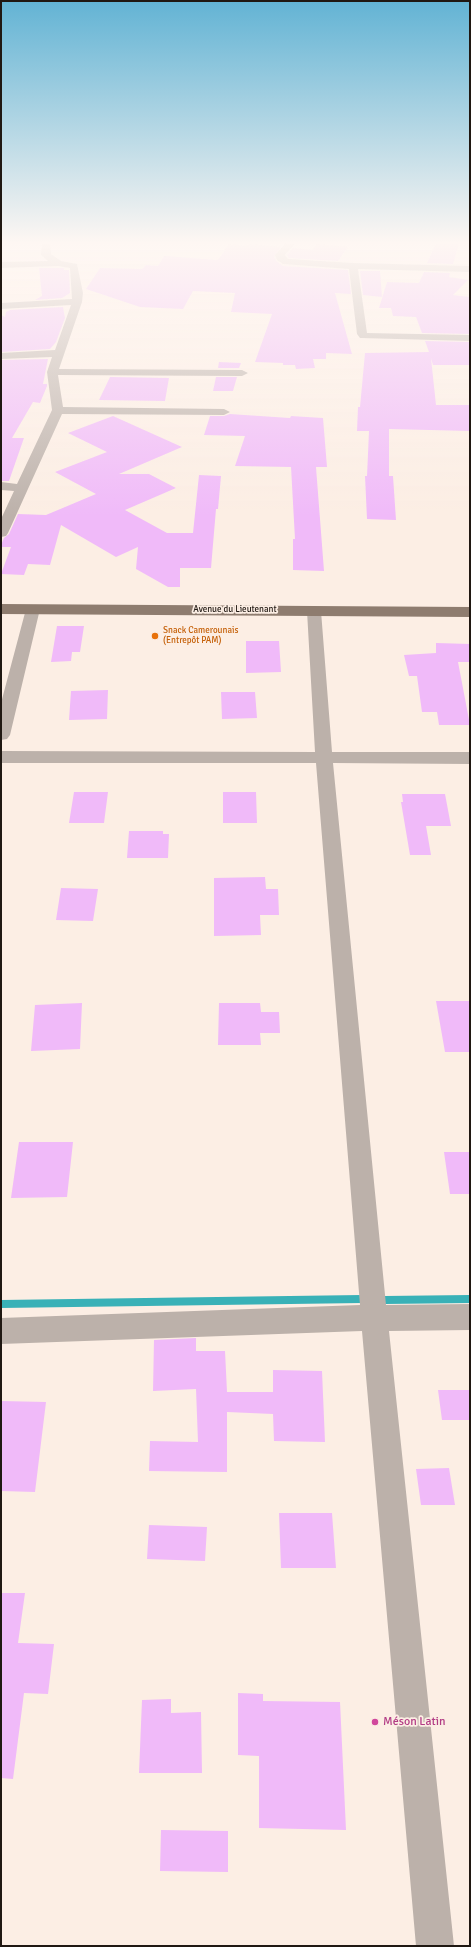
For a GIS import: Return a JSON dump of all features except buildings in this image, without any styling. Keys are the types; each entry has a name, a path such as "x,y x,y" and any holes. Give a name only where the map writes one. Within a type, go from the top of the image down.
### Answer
{"main road":[{"name":"Avenue du Lieutenant","path":"1,609 470,612"}],"street":[{"path":"1,533 58,410 52,372 65,334"},
{"path":"362,334 364,336 470,338"},
{"path":"1,356 58,353"},
{"path":"52,372 242,373"},
{"path":"58,410 224,412"},
{"path":"1,486 23,488"},
{"path":"1,735 32,609"},
{"path":"314,611 324,758 374,1318 435,1946"},
{"path":"1,757 470,758"},
{"path":"1,1331 374,1318 470,1317"}],"waterway":[{"path":"1,1304 362,1299"},
{"path":"385,1300 470,1299"}],"place":[{"name":"Snack Camerounais (Entrepôt PAM)","path":"155,636"},
{"name":"Méson Latin","path":"375,1722"}]}
